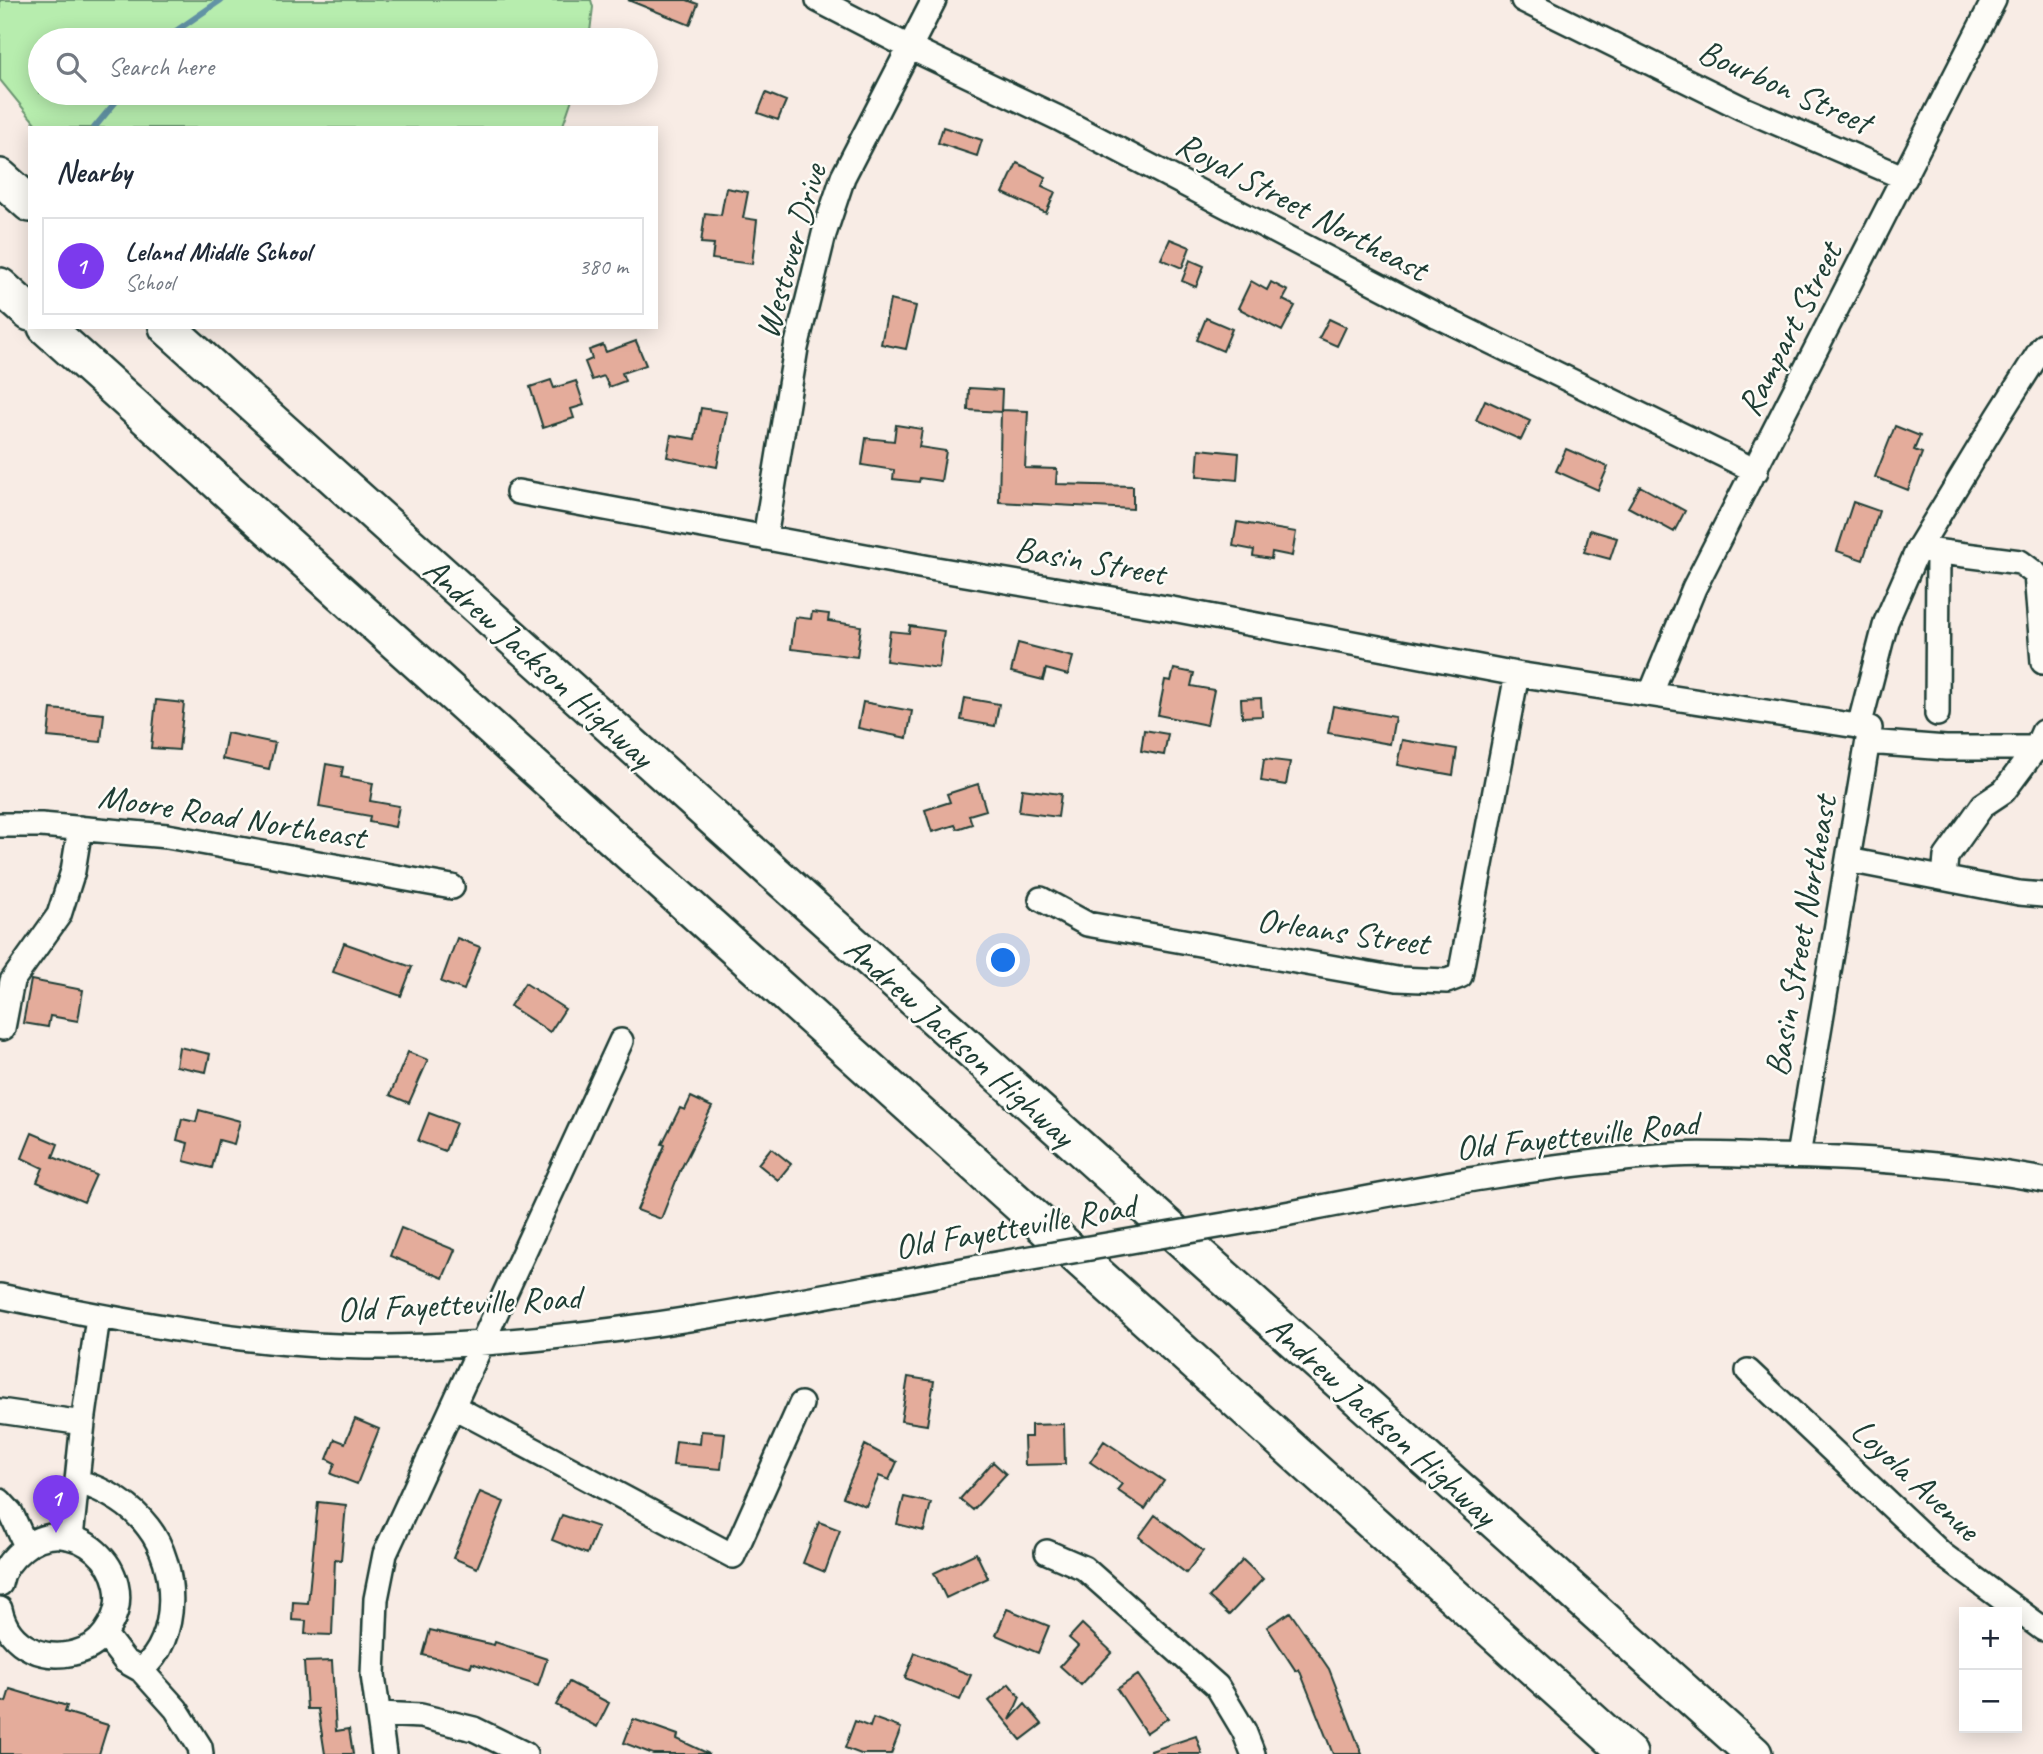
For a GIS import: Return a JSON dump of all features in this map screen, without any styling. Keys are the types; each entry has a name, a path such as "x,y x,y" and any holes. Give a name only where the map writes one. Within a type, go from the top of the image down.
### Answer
{"highway":[{"path":"0,177 28,202"},
{"path":"0,286 28,311"},
{"path":"48,329 1629,1754"},
{"name":"Andrew Jackson Highway","path":"169,329 1754,1754"}],"street":[{"name":"Royal Street Northeast","path":"818,0 1058,118 1438,316 1756,471"},
{"name":"Westover Drive","path":"765,538 796,348 824,234 843,177 934,0"},
{"name":"Bourbon Street","path":"1523,0 1742,107 1905,178"},
{"name":"Rampart Street","path":"1651,693 1694,588 1994,0"},
{"name":"Basin Street Northeast","path":"1798,1156 1886,622 2043,346"},
{"name":"Basin Street","path":"518,492 1172,609 1517,674 1651,693 1946,748 2041,743"},
{"path":"1937,714 1928,551 2020,562 2036,574 2043,662"},
{"name":"Orleans Street","path":"1041,899 1087,924 1397,979 1447,981 1460,976 1517,674"},
{"path":"1944,877 1946,857 1983,805 2004,791 2041,743"},
{"name":"Moore Road Northeast","path":"0,825 41,825 167,836 452,887"},
{"path":"3,1028 12,981 59,915 73,871 80,828"},
{"path":"1848,860 2019,893 2043,895"},
{"path":"384,1754 373,1675 376,1599 385,1554 621,1041"},
{"name":"Old Fayetteville Road","path":"0,1296 99,1317 332,1345 385,1347 481,1342 551,1337 687,1320 1496,1175 1585,1163 1676,1155 1798,1156 2002,1172 2043,1180"},
{"path":"71,1538 83,1423 99,1317"},
{"name":"Loyola Avenue","path":"1748,1371 1943,1555 2043,1629"},
{"path":"454,1407 733,1556 800,1404"},
{"path":"0,1411 83,1423"},
{"path":"77,1481 111,1494 126,1504 147,1525 160,1548 171,1592 167,1631 159,1652 141,1670"},
{"path":"0,1501 11,1513 26,1546"},
{"path":"0,1584 11,1560 26,1546 55,1537 71,1538 90,1546 105,1559 115,1577 119,1597 115,1617 105,1634 89,1648 70,1656 49,1656 30,1649 13,1636 2,1619 0,1609"},
{"path":"1047,1552 1084,1568 1217,1686 1244,1731 1253,1754"},
{"path":"105,1634 125,1661 141,1670 176,1709 200,1746 201,1754"},
{"path":"379,1714 421,1716 474,1729 525,1754"}],"green space":[{"path":"0,0 591,0 593,7 590,28 28,28 28,105 570,105 563,126 37,126 0,80"}],"building":[{"path":"628,0 687,0 698,4 690,25"},
{"path":"766,93 786,101 778,120 758,113"},
{"path":"943,127 982,140 977,156 938,143"},
{"path":"1017,163 1046,177 1042,186 1055,192 1046,213 1003,193"},
{"path":"726,188 748,192 743,218 757,220 752,264 712,259 714,244 701,243 705,213 721,215"},
{"path":"1170,239 1190,247 1182,268 1161,259"},
{"path":"1190,260 1204,266 1196,287 1182,281"},
{"path":"1251,281 1267,290 1271,282 1288,291 1283,300 1295,306 1282,331 1238,308"},
{"path":"890,300 916,306 906,349 881,344"},
{"path":"1206,318 1232,329 1223,351 1197,340"},
{"path":"1329,319 1346,327 1337,346 1319,338"},
{"path":"636,341 646,365 622,373 625,381 609,387 604,376 592,380 585,362 592,359 589,350 603,345 606,352"},
{"path":"551,380 554,388 576,381 584,405 571,409 574,418 543,428 530,387"},
{"path":"969,388 1002,390 1001,412 968,410"},
{"path":"1485,400 1530,421 1521,440 1476,420"},
{"path":"701,408 727,412 717,467 667,457 671,435 695,439"},
{"path":"1001,410 1028,411 1025,468 1057,469 1056,484 1133,486 1133,509 999,502"},
{"path":"896,425 922,429 919,447 946,451 941,481 920,478 919,482 893,479 894,470 862,465 866,438 894,441"},
{"path":"1895,426 1920,436 1914,450 1922,453 1908,490 1875,477"},
{"path":"1199,449 1239,453 1237,480 1197,476"},
{"path":"1566,449 1608,467 1598,490 1556,471"},
{"path":"1640,486 1685,511 1674,532 1628,507"},
{"path":"1853,502 1879,511 1863,560 1837,551"},
{"path":"1237,522 1296,532 1292,556 1272,552 1271,559 1253,556 1254,550 1233,546"},
{"path":"1590,530 1617,538 1610,559 1584,552"},
{"path":"812,612 829,614 828,621 861,626 857,657 791,649 795,617 811,619"},
{"path":"910,626 944,631 939,668 886,661 890,631 909,633"},
{"path":"1018,643 1073,657 1068,675 1046,669 1043,680 1011,672"},
{"path":"1174,669 1194,673 1191,686 1214,690 1207,725 1158,715 1165,680 1171,681"},
{"path":"965,698 999,704 995,726 961,720"},
{"path":"1261,698 1262,716 1242,717 1241,699"},
{"path":"156,700 184,703 179,750 151,748"},
{"path":"863,702 912,711 907,738 858,728"},
{"path":"1333,706 1395,717 1390,744 1328,733"},
{"path":"51,709 104,714 101,742 48,737"},
{"path":"1144,730 1168,734 1164,755 1141,751"},
{"path":"227,733 275,743 269,769 222,759"},
{"path":"1402,740 1457,749 1453,775 1397,765"},
{"path":"1264,759 1290,762 1286,785 1261,781"},
{"path":"326,764 343,767 341,777 373,783 370,801 399,806 395,827 369,822 370,816 319,807"},
{"path":"978,784 986,810 969,815 972,824 957,829 955,825 932,832 925,810 950,802 947,794"},
{"path":"1022,789 1061,794 1058,817 1019,812"},
{"path":"457,938 480,947 464,990 441,982"},
{"path":"344,943 412,967 401,996 333,972"},
{"path":"31,980 83,990 78,1021 50,1016 48,1027 23,1023"},
{"path":"525,983 565,1009 550,1032 510,1006"},
{"path":"179,1047 210,1054 206,1072 176,1066"},
{"path":"408,1052 428,1060 409,1103 390,1095"},
{"path":"691,1097 712,1107 680,1171 661,1219 637,1210 665,1145 662,1144 680,1108 685,1110"},
{"path":"199,1110 240,1121 234,1144 219,1140 212,1168 184,1161 188,1143 177,1140 182,1119 196,1122"},
{"path":"429,1113 456,1123 445,1151 418,1141"},
{"path":"32,1133 58,1144 53,1157 96,1175 84,1202 37,1182 43,1168 22,1158"},
{"path":"771,1148 791,1164 778,1180 758,1164"},
{"path":"401,1228 455,1250 443,1278 390,1256"},
{"path":"908,1377 934,1381 927,1425 901,1421"},
{"path":"355,1419 379,1429 357,1484 331,1474 335,1463 327,1459 335,1439 345,1443"},
{"path":"1064,1424 1065,1464 1025,1465 1024,1437 1031,1437 1031,1425"},
{"path":"701,1431 725,1433 721,1469 673,1465 676,1441 700,1444"},
{"path":"1104,1441 1164,1481 1145,1509 1117,1490 1122,1484 1090,1462"},
{"path":"865,1445 897,1462 889,1480 879,1476 866,1506 843,1497"},
{"path":"993,1462 1006,1474 973,1510 960,1499"},
{"path":"480,1492 504,1502 477,1568 453,1558"},
{"path":"904,1497 931,1503 924,1531 897,1524"},
{"path":"318,1502 346,1505 341,1560 335,1559 332,1635 305,1634 306,1621 292,1620 293,1602 308,1603"},
{"path":"562,1515 598,1527 587,1554 552,1540"},
{"path":"1155,1515 1203,1551 1186,1573 1139,1537"},
{"path":"819,1522 840,1530 825,1572 803,1563"},
{"path":"976,1553 988,1578 946,1598 934,1573"},
{"path":"1243,1560 1263,1579 1229,1615 1209,1597"},
{"path":"1007,1609 1049,1626 1038,1653 996,1635"},
{"path":"1290,1612 1329,1669 1362,1754 1333,1754 1299,1669 1296,1671 1267,1627"},
{"path":"1082,1624 1112,1652 1081,1685 1060,1666 1078,1646 1069,1638"},
{"path":"430,1630 494,1645 495,1642 547,1659 538,1686 472,1663 471,1667 423,1655"},
{"path":"915,1653 971,1675 960,1700 905,1678"},
{"path":"332,1661 336,1731 349,1729 353,1754 325,1754 318,1709 307,1709 304,1662"},
{"path":"1138,1675 1168,1718 1146,1733 1117,1689"},
{"path":"569,1682 609,1703 597,1727 556,1705"},
{"path":"1009,1684 1020,1697 1010,1720 1025,1704 1042,1724 1021,1740 989,1701"},
{"path":"10,1689 67,1706 65,1712 108,1725 99,1754 0,1754 0,1700 6,1702"},
{"path":"873,1718 901,1728 891,1754 861,1754 845,1748 855,1721 870,1727"},
{"path":"633,1719 678,1735 677,1739 709,1754 653,1754 624,1743"},
{"path":"1196,1736 1202,1754 1152,1754 1151,1751"}],"waterway":[{"path":"180,28 221,0"},
{"path":"96,126 113,105"}],"place":[{"name":"Leland Middle School","path":"56,1533"}]}
